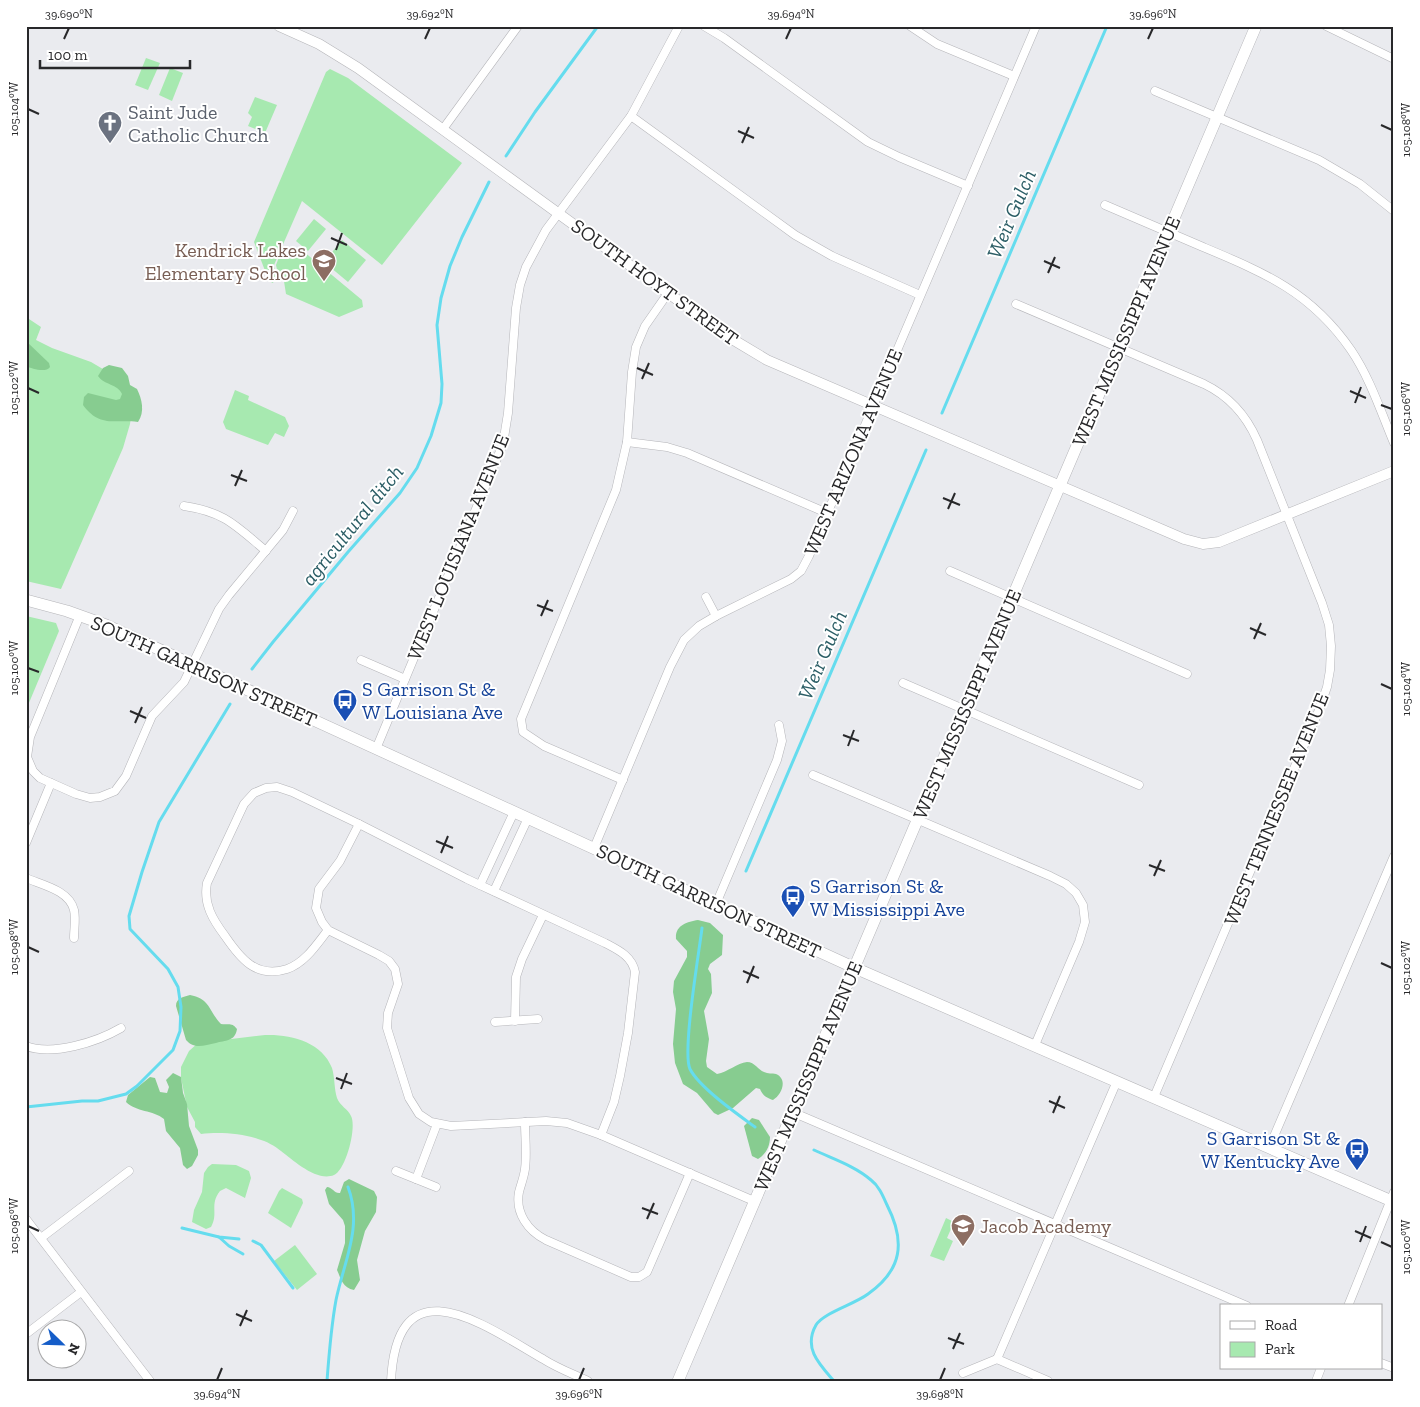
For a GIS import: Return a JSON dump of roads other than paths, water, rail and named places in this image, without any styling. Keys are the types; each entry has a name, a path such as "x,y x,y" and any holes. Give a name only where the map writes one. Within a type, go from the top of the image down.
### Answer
{"main road":[{"name":"WEST MISSISSIPPI AVENUE","path":"678,1381 1256,26"},
{"name":"SOUTH GARRISON STREET","path":"26,600 80,615 855,968 1269,1148 1393,1198"}],"street":[{"name":"SOUTH HOYT STREET","path":"279,26 317,43 343,58 732,339 767,360 1184,539 1203,544 1219,542 1394,471"},
{"path":"443,129 518,26"},
{"name":"WEST LOUISIANA AVENUE","path":"376,749 503,444 508,420 516,308 520,285 526,267 533,251 558,213 631,116 679,26"},
{"path":"704,26 724,38 868,142 968,186"},
{"path":"910,26 937,44 1014,76"},
{"name":"WEST ARIZONA AVENUE","path":"594,848 679,647 694,629 801,571 1036,26"},
{"path":"1326,26 1394,59"},
{"path":"1155,91 1308,155 1360,184 1394,211"},
{"path":"631,116 811,245 842,261 920,295"},
{"path":"1104,205 1268,276 1293,290 1318,311 1340,336 1360,366 1376,398 1394,443"},
{"path":"623,780 540,744 523,732 521,719 620,476 627,442 632,372 636,347 644,326 668,293"},
{"name":"WEST TENNESSEE AVENUE","path":"1016,304 1210,386 1233,403 1252,429 1322,603 1329,625 1331,655 1327,687 1319,710 1154,1097"},
{"path":"627,442 667,447 687,453 827,513"},
{"path":"184,506 208,510 221,516 237,526 266,551"},
{"path":"80,615 28,744 26,757 30,767 40,778 76,794 92,798 105,796 115,791 126,776 152,716 178,690 218,609 286,525 293,511"},
{"path":"950,571 1187,674"},
{"path":"706,597 716,616"},
{"path":"361,660 406,679"},
{"path":"903,683 1139,784"},
{"path":"716,904 777,760 782,741 779,725"},
{"path":"813,775 1057,879 1071,887 1081,900 1085,918 1083,932 1034,1046"},
{"path":"26,843 51,784"},
{"path":"328,930 306,957 290,968 274,971 257,968 241,958 214,921 207,904 206,893 208,883 241,809 250,796 263,789 274,787 286,790 618,950 630,960 634,967 634,988 624,1058 614,1102 601,1135"},
{"path":"480,884 514,812"},
{"path":"494,891 528,818"},
{"path":"359,824 342,856 318,892 317,912 328,930 379,954 389,961 394,969 398,984 387,1018 389,1035 412,1105 423,1118 437,1124 457,1126 562,1122 601,1135 754,1201"},
{"path":"1269,1148 1394,856"},
{"path":"26,878 56,890 69,900 75,914 74,938"},
{"path":"515,1021 517,971 543,915"},
{"path":"495,1022 538,1020"},
{"path":"26,1046 35,1049 48,1049 80,1044 100,1039 121,1028"},
{"path":"963,1373 998,1359 1117,1081"},
{"path":"792,1112 1242,1304"},
{"path":"525,1122 526,1168 519,1196 519,1206 524,1222 534,1233 546,1240 631,1277 640,1277 647,1272 690,1173"},
{"path":"416,1179 437,1124"},
{"path":"41,1238 129,1171"},
{"path":"396,1171 436,1187"},
{"path":"1349,1304 1393,1198"},
{"path":"26,1219 150,1381"},
{"path":"26,1334 81,1292"},
{"path":"391,1381 398,1339 409,1322 421,1314 433,1310 447,1311 496,1331 550,1363 588,1381"},
{"path":"998,1359 1048,1381"},
{"path":"1382,1363 1394,1368"}],"waterway":[{"name":"agricultural ditch","path":"506,156 535,112 598,26"},
{"name":"Weir Gulch","path":"942,413 1107,26"},
{"name":"agricultural ditch","path":"252,669 348,552 400,493 417,468 431,436 441,403 442,384 437,325 441,298 450,266 489,182"},
{"name":"Weir Gulch","path":"746,871 926,450"},
{"name":"agricultural ditch","path":"26,1107 98,1101 126,1094 137,1086 173,1050 180,1031 181,1007 178,987 168,969 130,929 129,916 159,822 230,704"},
{"name":"Weir Gulch","path":"702,928 689,1024 688,1059 690,1069 701,1084 755,1127"},
{"name":"Weir Gulch","path":"814,1150 844,1163 871,1180 882,1195 897,1231 897,1254 894,1265 888,1275 879,1285 862,1298 825,1316 816,1325 812,1333 811,1341 814,1355 834,1381"},
{"path":"327,1381 334,1310 353,1230 354,1216 348,1187"},
{"path":"182,1228 219,1237 239,1239"},
{"path":"219,1237 229,1246 243,1254"},
{"path":"253,1241 261,1245 293,1288"}],"place":[{"name":"Saint Jude Catholic Church","path":"110,144"},
{"name":"Kendrick Lakes Elementary School","path":"324,282"},
{"name":"S Garrison St & W Louisiana Ave","path":"345,722"},
{"name":"S Garrison St & W Mississippi Ave","path":"793,918"},
{"name":"S Garrison St & W Kentucky Ave","path":"1357,1171"},
{"name":"Jacob Academy","path":"963,1247"}]}
